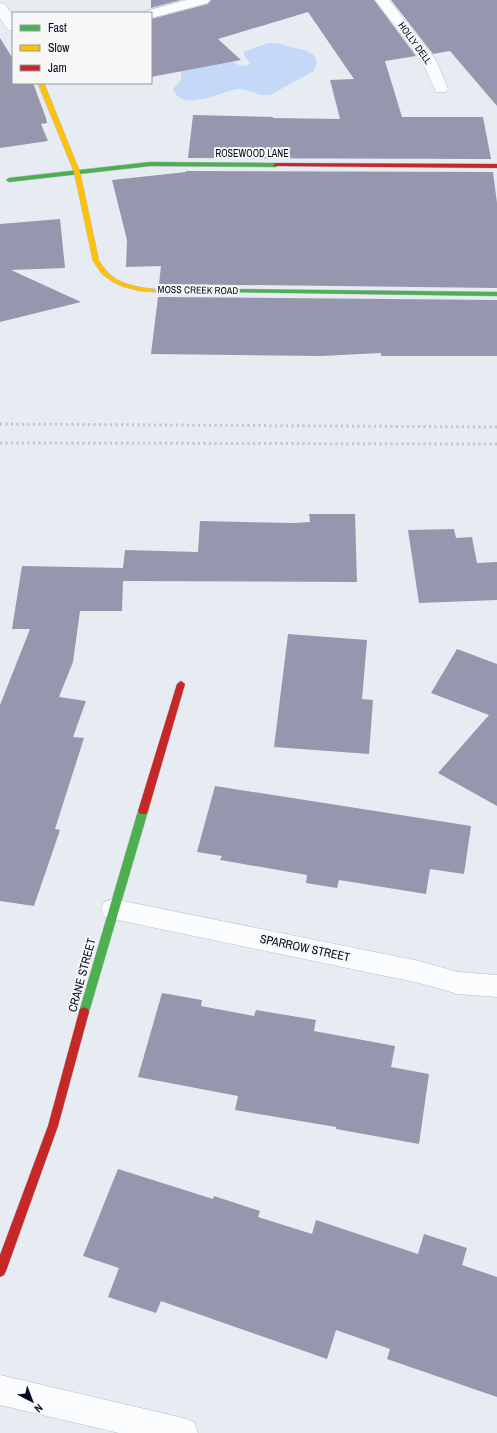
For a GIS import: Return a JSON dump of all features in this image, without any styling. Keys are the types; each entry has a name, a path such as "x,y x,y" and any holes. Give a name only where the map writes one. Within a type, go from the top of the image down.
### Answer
{"street":[{"path":"152,14 203,0"},
{"name":"HOLLY DELL","path":"382,0 430,60 441,89"},
{"path":"0,7 12,25"},
{"name":"MOSS CREEK ROAD","path":"41,84 77,172 96,260 103,273 117,283 135,289 497,294"},
{"name":"ROSEWOOD LANE","path":"9,180 150,164 497,166"},
{"name":"CRANE STREET","path":"0,1271 53,1126 113,909 181,684"},
{"name":"SPARROW STREET","path":"113,909 419,972 453,983 478,987 497,986"},
{"path":"0,1390 183,1433"}],"water":[{"path":"268,43 279,44 309,52 315,57 316,60 314,71 270,95 260,95 243,89 238,89 193,101 185,100 178,96 173,89 181,80 181,71 230,61 241,66 249,65 250,63 244,55 244,52"}],"building":[{"path":"151,0 181,0 151,8"},
{"path":"211,0 374,0 416,56 385,61 402,117 483,117 491,159 188,158 193,115 340,119 330,80 354,79 308,12 218,39 241,60 152,77 152,19 208,4"},
{"path":"391,0 497,0 497,106 450,51 433,54"},
{"path":"0,38 12,57 12,84 33,84 46,118 47,123 41,124 48,141 0,148"},
{"path":"186,171 493,172 497,203 497,288 159,284 161,266 126,267 127,240 112,180"},
{"path":"60,219 65,268 11,270 81,302 0,322 0,224"},
{"path":"158,297 497,300 497,356 381,356 381,353 321,356 151,354"},
{"path":"309,514 355,514 357,582 123,581 122,611 80,611 73,662 59,697 86,701 73,737 84,738 55,829 60,830 34,906 0,901 0,705 30,629 12,629 22,566 123,568 125,550 198,552 200,521 310,522"},
{"path":"454,529 456,538 472,537 477,563 497,562 497,600 419,603 408,530"},
{"path":"288,634 367,640 362,699 373,700 369,754 274,747"},
{"path":"457,649 497,664 497,806 438,773 489,715 431,693"},
{"path":"215,786 471,826 464,874 430,869 426,894 339,880 337,888 306,883 307,875 220,860 222,856 197,852"},
{"path":"162,993 202,1000 201,1006 254,1016 256,1010 316,1020 314,1031 395,1046 391,1067 429,1074 419,1144 336,1129 336,1127 235,1110 238,1096 138,1077"},
{"path":"118,1169 213,1199 214,1196 260,1211 258,1217 312,1234 316,1220 418,1254 424,1234 467,1248 462,1265 497,1277 497,1397 387,1359 390,1349 336,1330 327,1359 161,1301 156,1313 108,1297 119,1268 83,1256"}],"railway":[{"path":"0,424 497,427"},
{"path":"0,443 497,444"}],"traffic: fast":[{"path":"9,180 150,164 276,165"},
{"path":"230,291 497,294"},
{"path":"84,1012 143,811"}],"traffic: slow":[{"path":"41,84 77,172 96,261 104,272 115,281 126,286 140,289 171,291 230,291"}],"traffic: jam":[{"path":"276,165 497,166"},
{"path":"143,811 181,684"},
{"path":"0,1271 53,1126 84,1012"}]}
